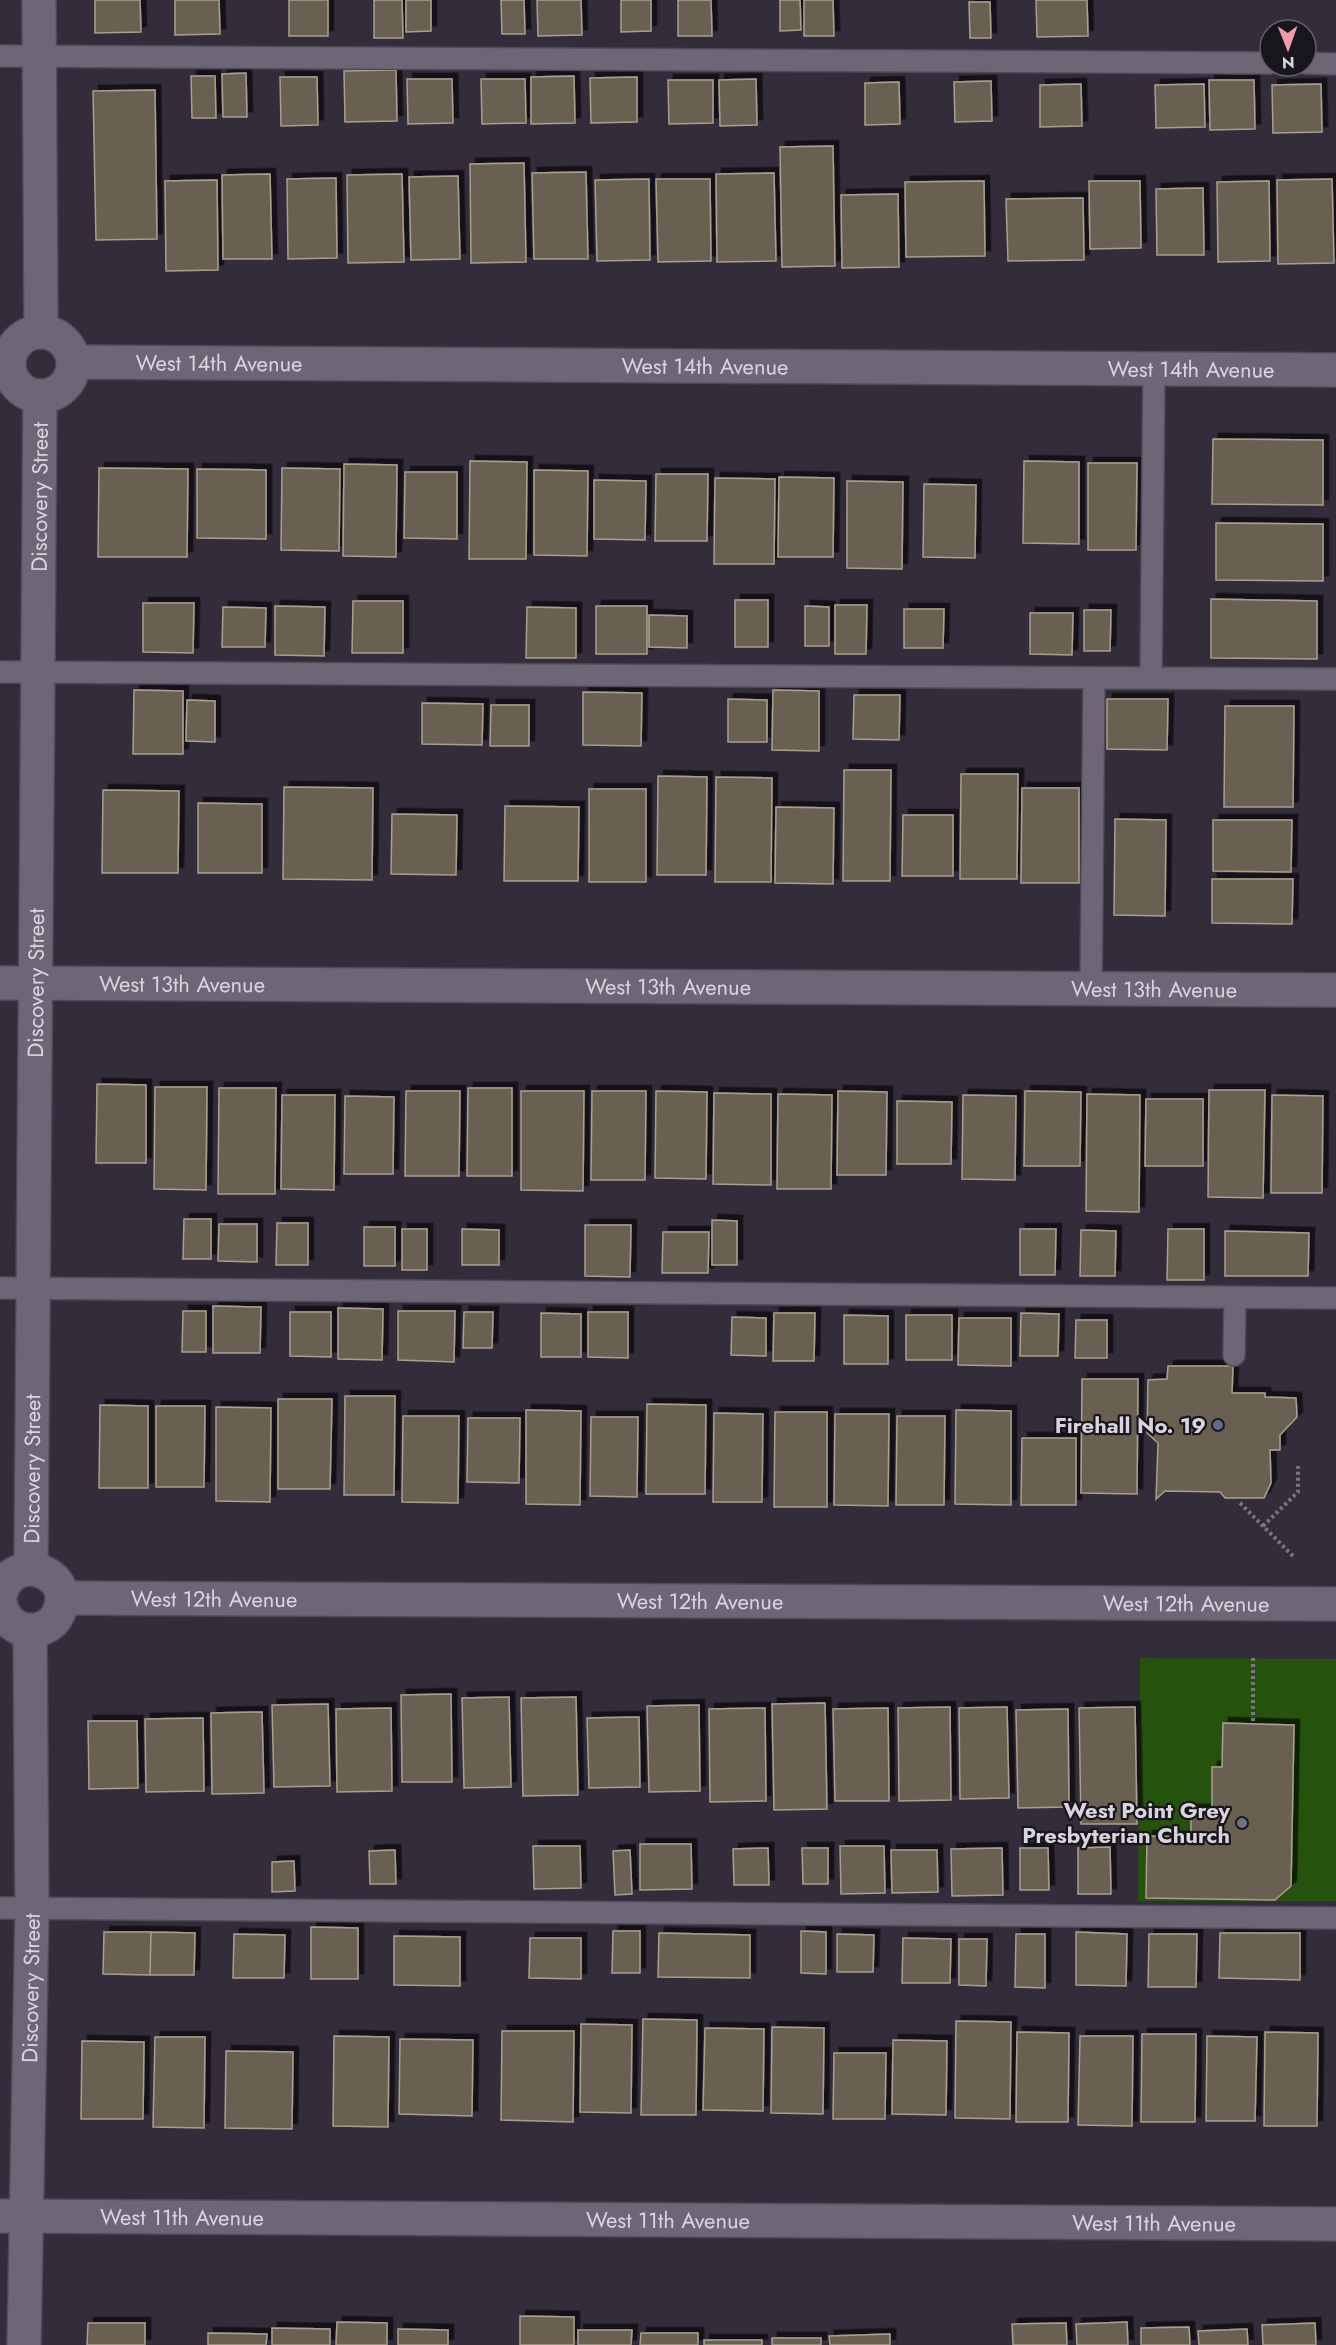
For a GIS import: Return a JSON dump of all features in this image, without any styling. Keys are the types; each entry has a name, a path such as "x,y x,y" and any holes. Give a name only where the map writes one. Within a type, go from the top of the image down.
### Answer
{"street":[{"path":"39,0 41,332"},
{"path":"41,332 50,333 66,344 73,362 68,382 51,395 40,396 30,395 14,382 4,361 22,337 41,332"},
{"name":"West 14th Avenue","path":"73,362 1336,370"},
{"name":"Discovery Street","path":"31,1568 40,396"},
{"name":"West 13th Avenue","path":"0,983 1336,990"},
{"path":"0,1596 6,1580 13,1574 31,1568 40,1570 55,1580 62,1598 61,1608 50,1625 30,1630 21,1629 12,1624 5,1617 0,1602"},
{"name":"West 12th Avenue","path":"62,1598 1336,1604"},
{"name":"Discovery Street","path":"24,2345 13,2216 16,1909 30,1630"},
{"name":"West 11th Avenue","path":"13,2216 1336,2224"}],"lane":[{"path":"0,56 1258,63"},
{"path":"1318,63 1336,63"},
{"path":"1151,678 1154,369"},
{"path":"0,672 1336,679"},
{"path":"1091,988 1094,678"},
{"path":"0,1288 1336,1298"},
{"path":"1234,1355 1235,1297"},
{"path":"16,1909 1336,1918"}],"path":[{"path":"1263,1526 1298,1492 1298,1466"},
{"path":"1240,1503 1293,1556"},
{"path":"1253,1658 1253,1724"}],"green space":[{"path":"1140,1658 1336,1659 1336,1901 1138,1901"}],"building":[{"path":"95,0 140,0 141,32 95,33"},
{"path":"175,0 219,0 220,34 175,35"},
{"path":"289,0 328,0 328,36 289,36"},
{"path":"374,0 402,0 403,38 374,38"},
{"path":"406,0 431,0 431,31 406,32"},
{"path":"501,0 524,0 525,34 502,34"},
{"path":"537,0 581,0 582,35 538,36"},
{"path":"621,0 651,0 651,31 621,32"},
{"path":"678,0 711,0 712,36 678,36"},
{"path":"780,0 800,0 801,30 780,31"},
{"path":"804,0 833,0 834,36 804,36"},
{"path":"1036,0 1087,0 1088,36 1037,37"},
{"path":"969,2 990,2 991,38 970,38"},
{"path":"396,70 397,121 345,122 344,71"},
{"path":"246,73 247,117 223,117 222,74"},
{"path":"191,76 215,76 216,118 192,118"},
{"path":"574,76 575,123 531,124 531,77"},
{"path":"280,77 317,77 318,125 281,126"},
{"path":"637,77 637,122 591,123 590,78"},
{"path":"407,79 452,79 453,123 408,124"},
{"path":"481,79 525,79 526,123 482,124"},
{"path":"756,79 757,125 720,126 719,80"},
{"path":"668,80 713,80 713,123 669,124"},
{"path":"1209,80 1254,80 1255,129 1210,130"},
{"path":"991,81 992,121 955,122 954,82"},
{"path":"899,82 900,124 865,125 865,83"},
{"path":"1081,84 1082,126 1040,127 1040,85"},
{"path":"1204,84 1205,127 1156,128 1155,85"},
{"path":"1321,84 1322,132 1273,133 1272,85"},
{"path":"155,90 157,239 96,240 93,91"},
{"path":"833,146 835,266 782,267 780,147"},
{"path":"524,163 526,262 471,263 470,164"},
{"path":"586,172 588,259 534,259 532,173"},
{"path":"774,173 776,261 717,262 716,174"},
{"path":"270,174 272,259 223,259 222,175"},
{"path":"402,174 404,262 348,263 347,175"},
{"path":"458,176 460,259 411,260 409,177"},
{"path":"336,178 337,258 288,259 287,179"},
{"path":"649,179 650,260 597,261 595,180"},
{"path":"656,179 710,179 711,261 658,262"},
{"path":"1332,179 1334,263 1278,264 1277,180"},
{"path":"217,180 218,270 166,271 165,181"},
{"path":"984,181 985,256 906,257 905,182"},
{"path":"1089,181 1140,181 1141,248 1090,249"},
{"path":"1269,181 1270,261 1218,262 1217,182"},
{"path":"1203,188 1204,255 1157,255 1156,189"},
{"path":"898,194 899,267 842,268 841,195"},
{"path":"1083,198 1084,260 1008,261 1006,199"},
{"path":"1213,439 1323,440 1323,505 1212,504"},
{"path":"470,461 527,462 526,559 469,559"},
{"path":"1024,461 1079,462 1079,544 1023,543"},
{"path":"1088,463 1137,463 1136,550 1088,550"},
{"path":"344,464 397,465 396,557 343,556"},
{"path":"99,468 188,469 187,557 98,557"},
{"path":"282,468 340,469 339,551 281,550"},
{"path":"197,469 266,470 266,539 197,538"},
{"path":"534,470 588,471 587,556 534,555"},
{"path":"405,472 457,472 457,539 404,538"},
{"path":"656,474 708,474 707,541 655,541"},
{"path":"779,477 834,478 833,557 778,557"},
{"path":"715,478 775,479 774,564 714,564"},
{"path":"594,480 646,481 645,540 594,539"},
{"path":"847,481 903,482 902,569 847,568"},
{"path":"924,484 976,485 975,558 923,557"},
{"path":"1216,523 1323,524 1323,581 1216,580"},
{"path":"1211,599 1317,601 1317,659 1211,658"},
{"path":"735,600 768,600 768,647 735,647"},
{"path":"353,601 403,601 403,653 352,653"},
{"path":"143,603 194,603 193,653 143,652"},
{"path":"835,605 867,605 866,654 835,654"},
{"path":"275,606 325,607 324,656 275,655"},
{"path":"596,606 647,606 647,654 596,654"},
{"path":"805,606 829,607 829,646 805,646"},
{"path":"223,607 266,608 265,647 222,647"},
{"path":"527,607 576,608 576,658 526,658"},
{"path":"904,609 944,609 943,648 904,648"},
{"path":"1084,610 1111,610 1110,651 1084,651"},
{"path":"1030,613 1073,613 1072,655 1030,654"},
{"path":"649,615 687,616 687,648 649,647"},
{"path":"134,690 183,691 183,754 133,754"},
{"path":"773,690 819,691 819,751 772,750"},
{"path":"583,692 642,693 641,746 583,745"},
{"path":"854,695 900,695 899,740 853,739"},
{"path":"728,699 767,700 767,742 728,742"},
{"path":"1107,699 1168,699 1167,750 1107,749"},
{"path":"187,700 215,701 215,742 186,741"},
{"path":"422,703 483,704 482,745 422,744"},
{"path":"491,705 529,705 529,746 490,746"},
{"path":"1225,706 1294,706 1293,807 1224,807"},
{"path":"844,770 891,770 890,881 843,881"},
{"path":"961,774 1018,774 1017,879 960,879"},
{"path":"658,776 707,777 706,875 657,875"},
{"path":"716,777 772,778 771,882 715,882"},
{"path":"284,787 373,788 372,880 283,879"},
{"path":"1022,788 1079,788 1079,883 1021,883"},
{"path":"589,789 646,789 646,882 589,882"},
{"path":"103,790 179,791 178,873 102,873"},
{"path":"198,803 262,804 262,873 198,873"},
{"path":"505,806 579,807 578,881 504,881"},
{"path":"776,807 834,808 833,884 775,883"},
{"path":"392,814 457,815 456,875 391,874"},
{"path":"903,815 953,815 953,876 902,876"},
{"path":"1115,819 1166,820 1165,916 1114,915"},
{"path":"1213,820 1292,820 1291,872 1213,871"},
{"path":"1212,879 1293,879 1292,924 1212,923"},
{"path":"97,1084 146,1085 146,1163 96,1163"},
{"path":"155,1087 207,1087 206,1190 154,1189"},
{"path":"219,1088 276,1088 275,1194 218,1194"},
{"path":"468,1088 512,1088 512,1176 467,1176"},
{"path":"1209,1090 1265,1090 1263,1198 1208,1197"},
{"path":"406,1091 460,1091 459,1176 405,1176"},
{"path":"521,1091 584,1091 583,1191 521,1190"},
{"path":"592,1091 646,1091 645,1180 591,1180"},
{"path":"656,1091 707,1092 706,1179 655,1178"},
{"path":"838,1091 887,1092 886,1175 837,1175"},
{"path":"1025,1091 1081,1092 1080,1166 1024,1166"},
{"path":"714,1093 771,1094 771,1185 713,1184"},
{"path":"778,1094 832,1095 831,1189 777,1189"},
{"path":"1087,1094 1140,1095 1139,1212 1086,1211"},
{"path":"282,1095 335,1095 334,1190 281,1189"},
{"path":"963,1095 1016,1096 1015,1180 962,1179"},
{"path":"1272,1095 1323,1096 1322,1193 1271,1193"},
{"path":"345,1096 394,1097 393,1174 344,1174"},
{"path":"1146,1099 1203,1099 1203,1166 1145,1166"},
{"path":"897,1101 952,1102 951,1164 897,1164"},
{"path":"184,1219 211,1219 211,1259 183,1259"},
{"path":"712,1220 737,1221 737,1265 712,1265"},
{"path":"277,1223 308,1223 308,1265 276,1265"},
{"path":"219,1224 257,1224 257,1262 218,1261"},
{"path":"585,1225 631,1225 630,1277 585,1276"},
{"path":"364,1227 395,1227 395,1266 364,1266"},
{"path":"402,1229 427,1229 427,1270 402,1270"},
{"path":"462,1229 499,1230 499,1265 462,1265"},
{"path":"1020,1229 1056,1229 1055,1275 1020,1275"},
{"path":"1168,1229 1204,1229 1204,1280 1167,1280"},
{"path":"1081,1230 1116,1231 1115,1276 1080,1276"},
{"path":"1225,1231 1309,1233 1308,1276 1225,1276"},
{"path":"663,1232 709,1232 708,1273 662,1273"},
{"path":"213,1306 261,1307 260,1353 213,1353"},
{"path":"338,1308 383,1309 382,1360 338,1359"},
{"path":"183,1311 206,1311 206,1352 182,1352"},
{"path":"398,1311 455,1311 454,1362 398,1360"},
{"path":"290,1312 331,1312 331,1357 290,1356"},
{"path":"464,1312 493,1312 492,1348 463,1348"},
{"path":"588,1312 628,1312 628,1358 588,1357"},
{"path":"541,1313 581,1314 581,1357 541,1357"},
{"path":"774,1313 815,1313 814,1361 773,1361"},
{"path":"1021,1313 1059,1314 1058,1356 1020,1356"},
{"path":"844,1315 888,1316 888,1364 844,1364"},
{"path":"906,1315 952,1315 952,1360 906,1360"},
{"path":"732,1317 766,1318 766,1356 731,1355"},
{"path":"959,1318 1011,1318 1011,1366 958,1365"},
{"path":"1076,1320 1107,1320 1107,1358 1075,1358"},
{"name":"Firehall No. 19","path":"1168,1366 1233,1366 1232,1393 1265,1393 1265,1397 1296,1398 1297,1417 1280,1435 1280,1450 1270,1450 1271,1483 1264,1498 1225,1498 1220,1492 1165,1491 1156,1499 1158,1443 1147,1433 1148,1380 1167,1379"},
{"path":"1082,1379 1138,1379 1137,1494 1081,1493"},
{"path":"345,1396 395,1396 394,1495 344,1495"},
{"path":"278,1399 332,1399 330,1489 278,1489"},
{"path":"647,1404 706,1405 705,1494 646,1494"},
{"path":"100,1405 148,1406 148,1488 99,1488"},
{"path":"156,1406 205,1406 204,1487 156,1487"},
{"path":"216,1407 271,1408 270,1502 216,1501"},
{"path":"526,1410 581,1411 580,1505 526,1504"},
{"path":"956,1410 1011,1411 1011,1505 955,1504"},
{"path":"775,1412 827,1412 827,1507 774,1507"},
{"path":"714,1413 763,1414 762,1502 713,1502"},
{"path":"835,1414 889,1414 888,1506 834,1505"},
{"path":"403,1416 459,1416 458,1503 402,1502"},
{"path":"897,1416 945,1416 944,1505 896,1505"},
{"path":"591,1417 638,1417 637,1497 590,1496"},
{"path":"468,1418 520,1418 519,1483 467,1482"},
{"path":"1022,1438 1076,1438 1076,1505 1021,1505"},
{"path":"451,1694 452,1782 402,1782 401,1695"},
{"path":"509,1697 511,1787 464,1788 462,1698"},
{"path":"576,1697 578,1795 523,1796 521,1698"},
{"path":"825,1703 827,1809 774,1810 772,1704"},
{"path":"328,1704 330,1786 274,1787 272,1705"},
{"path":"699,1705 700,1791 649,1792 647,1706"},
{"path":"950,1707 951,1800 899,1801 898,1708"},
{"path":"1007,1707 1009,1798 960,1799 959,1708"},
{"path":"1135,1707 1137,1824 1081,1824 1079,1708"},
{"path":"391,1708 392,1791 337,1792 336,1709"},
{"path":"765,1708 766,1801 710,1802 709,1709"},
{"path":"888,1708 889,1801 835,1801 833,1709"},
{"path":"1068,1709 1069,1807 1018,1808 1016,1710"},
{"path":"262,1712 264,1793 212,1794 211,1713"},
{"path":"639,1717 640,1787 589,1788 587,1718"},
{"path":"203,1718 204,1791 146,1792 145,1719"},
{"path":"88,1721 137,1721 138,1788 89,1789"},
{"name":"West Point Grey Presbyterian Church","path":"1223,1723 1294,1725 1291,1886 1275,1900 1146,1898 1147,1836 1191,1837 1191,1810 1212,1810 1212,1767 1222,1767"},
{"path":"640,1844 691,1844 692,1889 640,1890"},
{"path":"533,1846 580,1846 581,1888 534,1889"},
{"path":"840,1846 884,1846 885,1893 841,1894"},
{"path":"1110,1847 1111,1894 1078,1894 1078,1848"},
{"path":"768,1848 769,1885 734,1885 733,1849"},
{"path":"802,1848 828,1848 828,1884 803,1884"},
{"path":"1002,1848 1003,1895 952,1896 951,1849"},
{"path":"1020,1848 1048,1848 1049,1890 1020,1890"},
{"path":"395,1850 396,1884 370,1884 369,1851"},
{"path":"630,1850 632,1894 615,1895 613,1851"},
{"path":"891,1850 937,1850 938,1892 892,1893"},
{"path":"294,1861 295,1891 272,1892 272,1862"},
{"path":"311,1927 358,1928 358,1979 311,1979"},
{"path":"613,1931 640,1931 640,1973 612,1973"},
{"path":"801,1931 826,1932 826,1974 801,1973"},
{"path":"104,1932 151,1932 150,1975 103,1974"},
{"path":"151,1932 195,1933 194,1975 150,1975"},
{"path":"1076,1932 1127,1934 1126,1986 1076,1985"},
{"path":"659,1933 750,1935 750,1978 658,1977"},
{"path":"1220,1933 1300,1933 1300,1980 1219,1978"},
{"path":"234,1934 285,1935 284,1978 233,1978"},
{"path":"837,1934 874,1935 873,1972 837,1972"},
{"path":"1016,1934 1045,1934 1045,1988 1015,1987"},
{"path":"1149,1934 1197,1934 1196,1987 1148,1987"},
{"path":"394,1936 460,1937 460,1986 394,1985"},
{"path":"530,1938 581,1938 581,1979 529,1978"},
{"path":"903,1938 951,1939 950,1983 902,1983"},
{"path":"959,1939 987,1939 986,1986 959,1985"},
{"path":"643,2019 697,2020 696,2115 641,2115"},
{"path":"956,2021 1011,2022 1010,2119 955,2118"},
{"path":"581,2024 632,2025 631,2113 580,2112"},
{"path":"772,2027 824,2028 823,2114 771,2113"},
{"path":"705,2028 764,2029 763,2111 703,2110"},
{"path":"502,2031 574,2031 573,2122 501,2120"},
{"path":"1017,2032 1069,2033 1068,2122 1016,2122"},
{"path":"1265,2032 1318,2033 1317,2126 1264,2126"},
{"path":"1142,2034 1196,2034 1195,2122 1141,2122"},
{"path":"334,2036 389,2037 388,2127 333,2126"},
{"path":"1080,2036 1133,2036 1132,2126 1078,2125"},
{"path":"1207,2036 1257,2037 1255,2121 1206,2121"},
{"path":"155,2037 205,2037 204,2128 153,2127"},
{"path":"400,2039 473,2040 472,2116 399,2114"},
{"path":"893,2040 947,2041 946,2115 892,2114"},
{"path":"82,2041 144,2042 143,2119 81,2119"},
{"path":"226,2051 293,2052 292,2129 225,2128"},
{"path":"834,2053 886,2053 885,2119 833,2119"},
{"path":"520,2316 574,2317 574,2345 520,2345"},
{"path":"337,2322 387,2323 387,2345 336,2345"},
{"path":"1127,2322 1128,2345 1077,2345 1076,2324"},
{"path":"88,2323 145,2323 145,2345 87,2345"},
{"path":"1066,2323 1067,2345 1013,2345 1012,2324"},
{"path":"1315,2323 1316,2345 1263,2345 1262,2325"},
{"path":"1189,2327 1190,2345 1141,2345 1141,2328"},
{"path":"272,2328 330,2329 330,2345 272,2345"},
{"path":"398,2329 448,2330 448,2345 398,2345"},
{"path":"1247,2329 1248,2345 1199,2345 1198,2331"},
{"path":"578,2330 632,2330 631,2345 578,2345"},
{"path":"208,2333 267,2334 266,2345 208,2345"},
{"path":"641,2333 698,2333 698,2345 640,2345"},
{"path":"890,2334 890,2345 830,2345 829,2336"},
{"path":"772,2338 821,2338 821,2345 772,2345"},
{"path":"704,2340 762,2340 762,2345 704,2345"}],"place":[{"name":"Firehall No. 19","path":"1218,1425"},
{"name":"West Point Grey Presbyterian Church","path":"1242,1823"}]}
